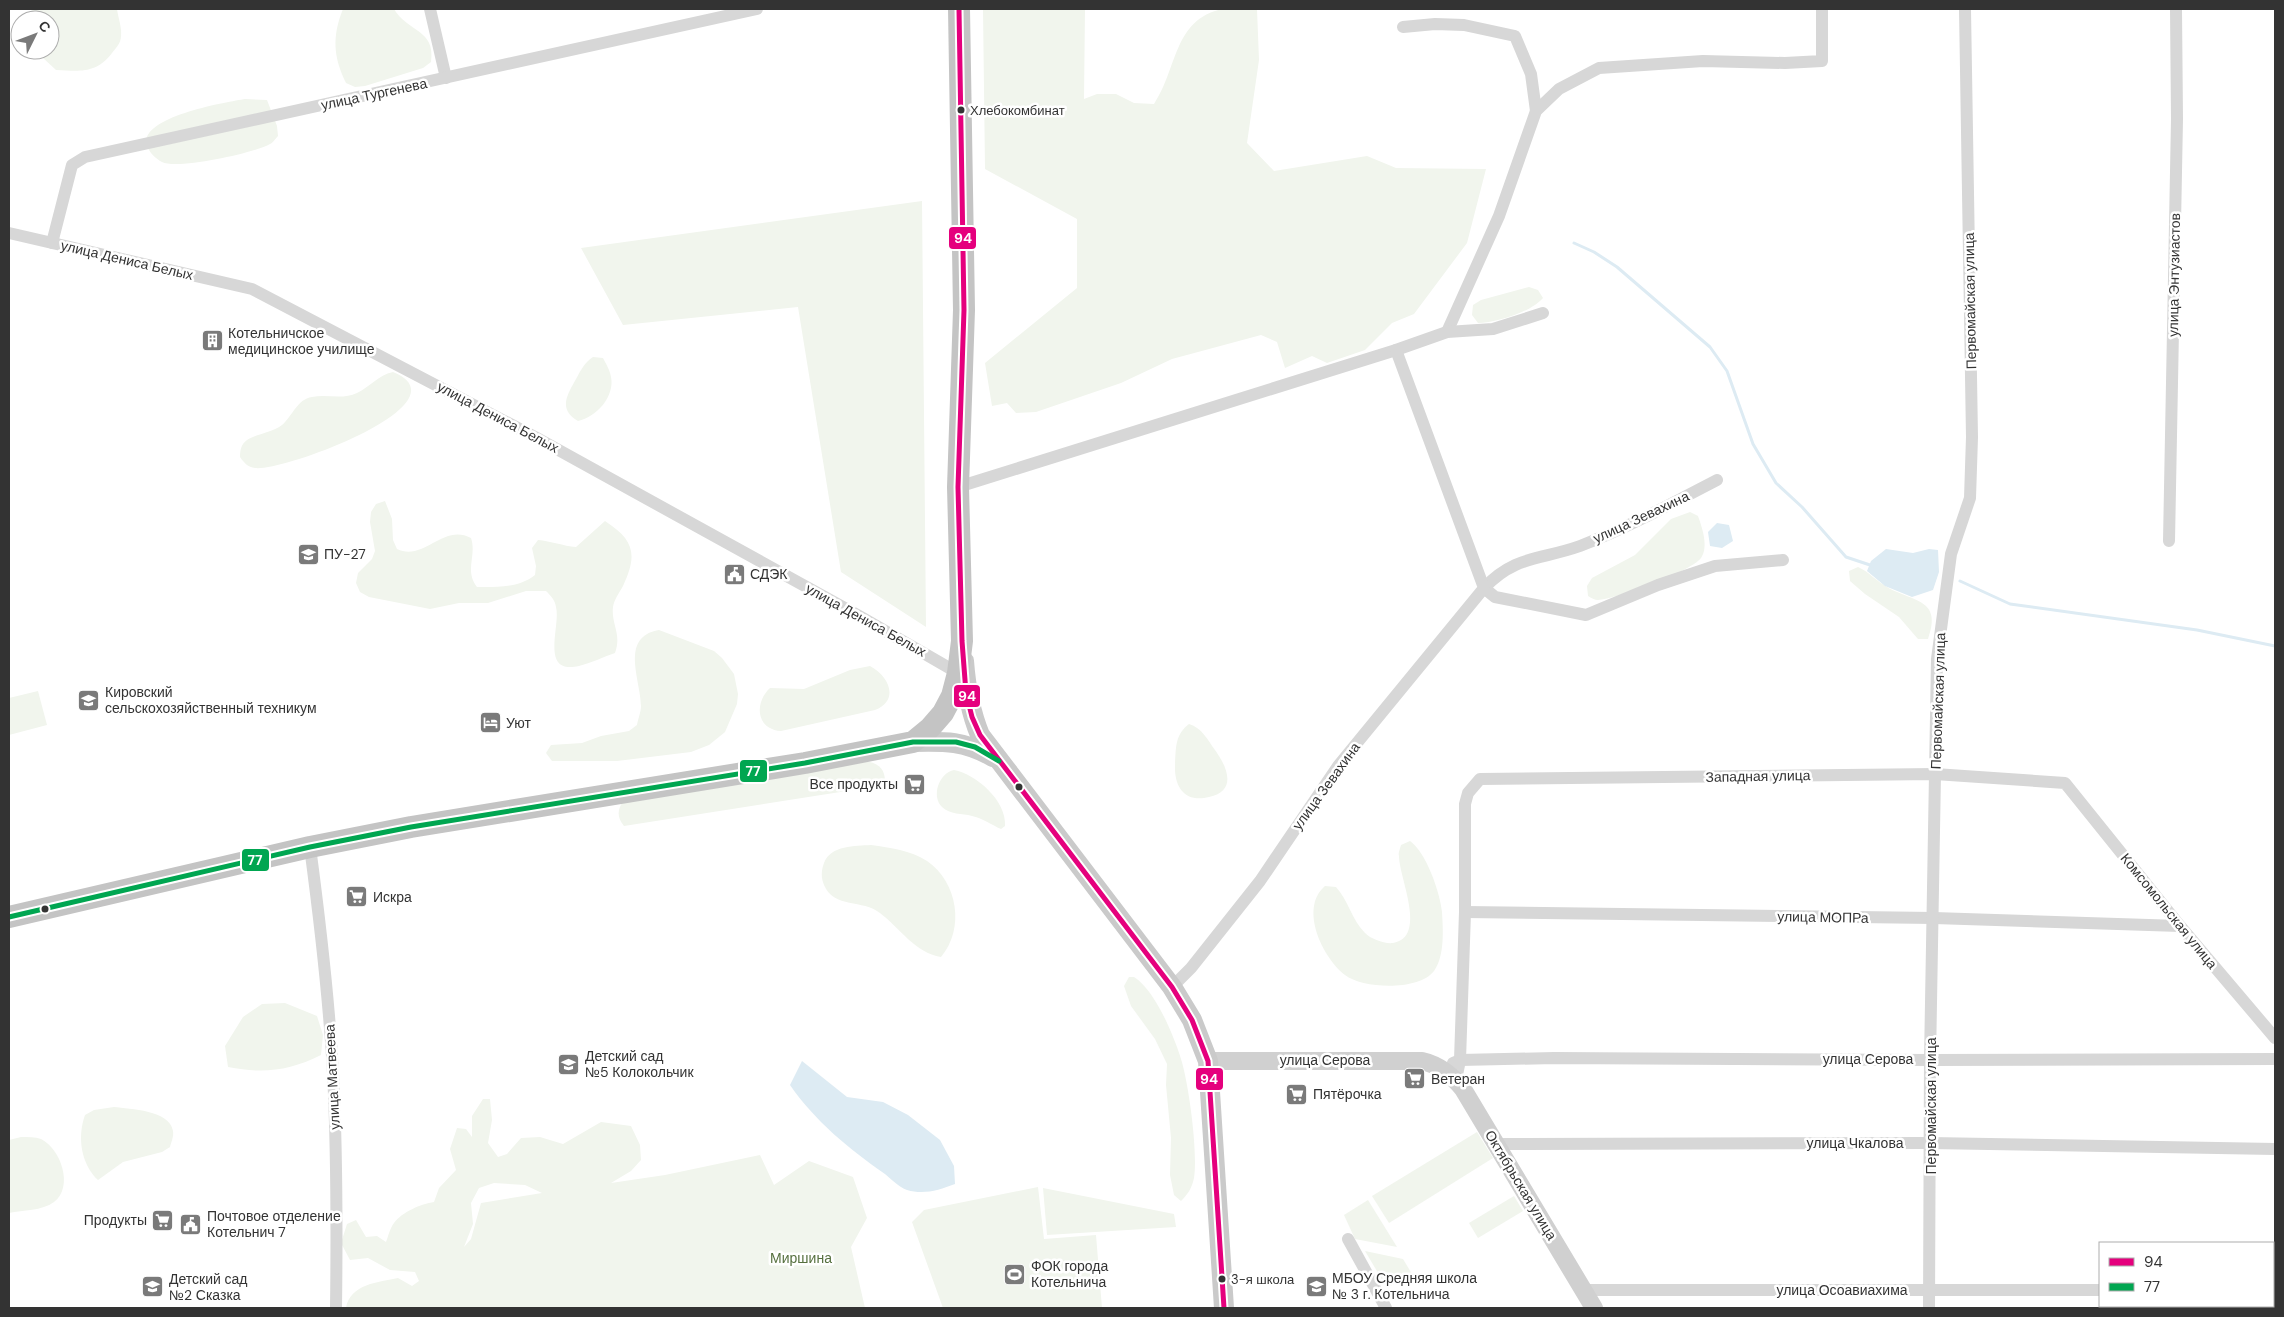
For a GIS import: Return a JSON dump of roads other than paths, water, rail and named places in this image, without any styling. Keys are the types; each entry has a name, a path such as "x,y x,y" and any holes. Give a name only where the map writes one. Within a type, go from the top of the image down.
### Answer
{"highway":[{"path":"9,917 310,847 524,808 805,764 913,742 930,728 943,713 952,696 958,673 962,641 958,487 964,310 959,9"}],"main road":[{"path":"962,641 966,693 972,717 980,736 1172,986 1192,1020 1208,1061 1224,1308"},
{"path":"913,742 956,742 975,747 999,761"}],"street":[{"path":"430,9 446,78"},
{"name":"улица Тургенева","path":"52,243 72,165 85,157 757,9"},
{"path":"1448,332 1499,216 1536,111 1559,89 1599,68 1703,60 1822,61 1822,9"},
{"name":"Первомайская улица","path":"1929,1308 1930,1060 1934,918 1937,659 1951,554 1966,512 1971,489 1972,438 1965,9"},
{"name":"улица Энтузиастов","path":"2169,541 2176,138 2176,9"},
{"path":"1403,27 1435,24 1464,25 1515,36 1531,74 1536,111"},
{"name":"улица Дениса Белых","path":"9,233 252,289 544,442 861,617 958,673"},
{"path":"958,487 1448,332 1492,329 1543,313"},
{"path":"1396,350 1484,588 1495,597 1586,615 1658,585 1715,566 1783,560"},
{"name":"улица Зевахина","path":"1172,986 1191,968 1260,881 1338,766 1494,578 1519,561 1580,546 1658,511 1717,480"},
{"name":"Западная улица","path":"1465,912 1466,804 1468,793 1480,779 1935,774 2065,783"},
{"name":"Комсомольская улица","path":"2065,783 2180,926 2275,1038"},
{"name":"улица Матвеева","path":"310,847 322,943 333,1073 337,1197 336,1308"},
{"path":"1456,1080 1460,1060 1465,912"},
{"name":"улица МОПРа","path":"1465,912 1934,918 2180,926"},
{"name":"улица Серова","path":"1460,1060 1554,1058 1930,1060 2275,1058"},
{"path":"1440,1068 1460,1060"},
{"name":"улица Серова","path":"1208,1061 1422,1061 1440,1068"},
{"name":"Октябрьская улица","path":"1440,1068 1456,1080 1594,1308"},
{"name":"улица Чкалова","path":"1495,1144 1930,1143 2275,1149"},
{"path":"1348,1238 1386,1308"},
{"name":"улица Осоавиахима","path":"1584,1290 2099,1290"}],"waterway":[{"path":"1574,243 1594,252 1617,267 1710,347 1727,371 1753,444 1776,483 1802,507 1846,557 1873,566"},
{"path":"1960,581 2010,604 2197,630 2275,646"}],"place":[{"name":"Хлебокомбинат","path":"961,110"},
{"name":"Котельничское медицинское училище","path":"212,341"},
{"name":"ПУ-27","path":"308,554"},
{"name":"СДЭК","path":"734,574"},
{"name":"Кировский сельскохозяйственный техникум","path":"89,700"},
{"name":"Уют","path":"490,723"},
{"name":"Все продукты","path":"914,784"},
{"name":"Искра","path":"357,897"},
{"name":"Детский сад №5 Колокольчик","path":"569,1064"},
{"name":"Ветеран","path":"1415,1079"},
{"name":"Пятёрочка","path":"1297,1094"},
{"name":"Продукты","path":"163,1220"},
{"name":"Почтовое отделение Котельнич 7","path":"191,1224"},
{"name":"ФОК города Котельнича","path":"1015,1274"},
{"name":"3-я школа","path":"1222,1279"},
{"name":"МБОУ Средняя школа № 3 г. Котельнича","path":"1316,1286"},
{"name":"Детский сад №2 Сказка","path":"153,1287"}],"park label":[{"name":"Миршина","path":"801,1258"}]}
